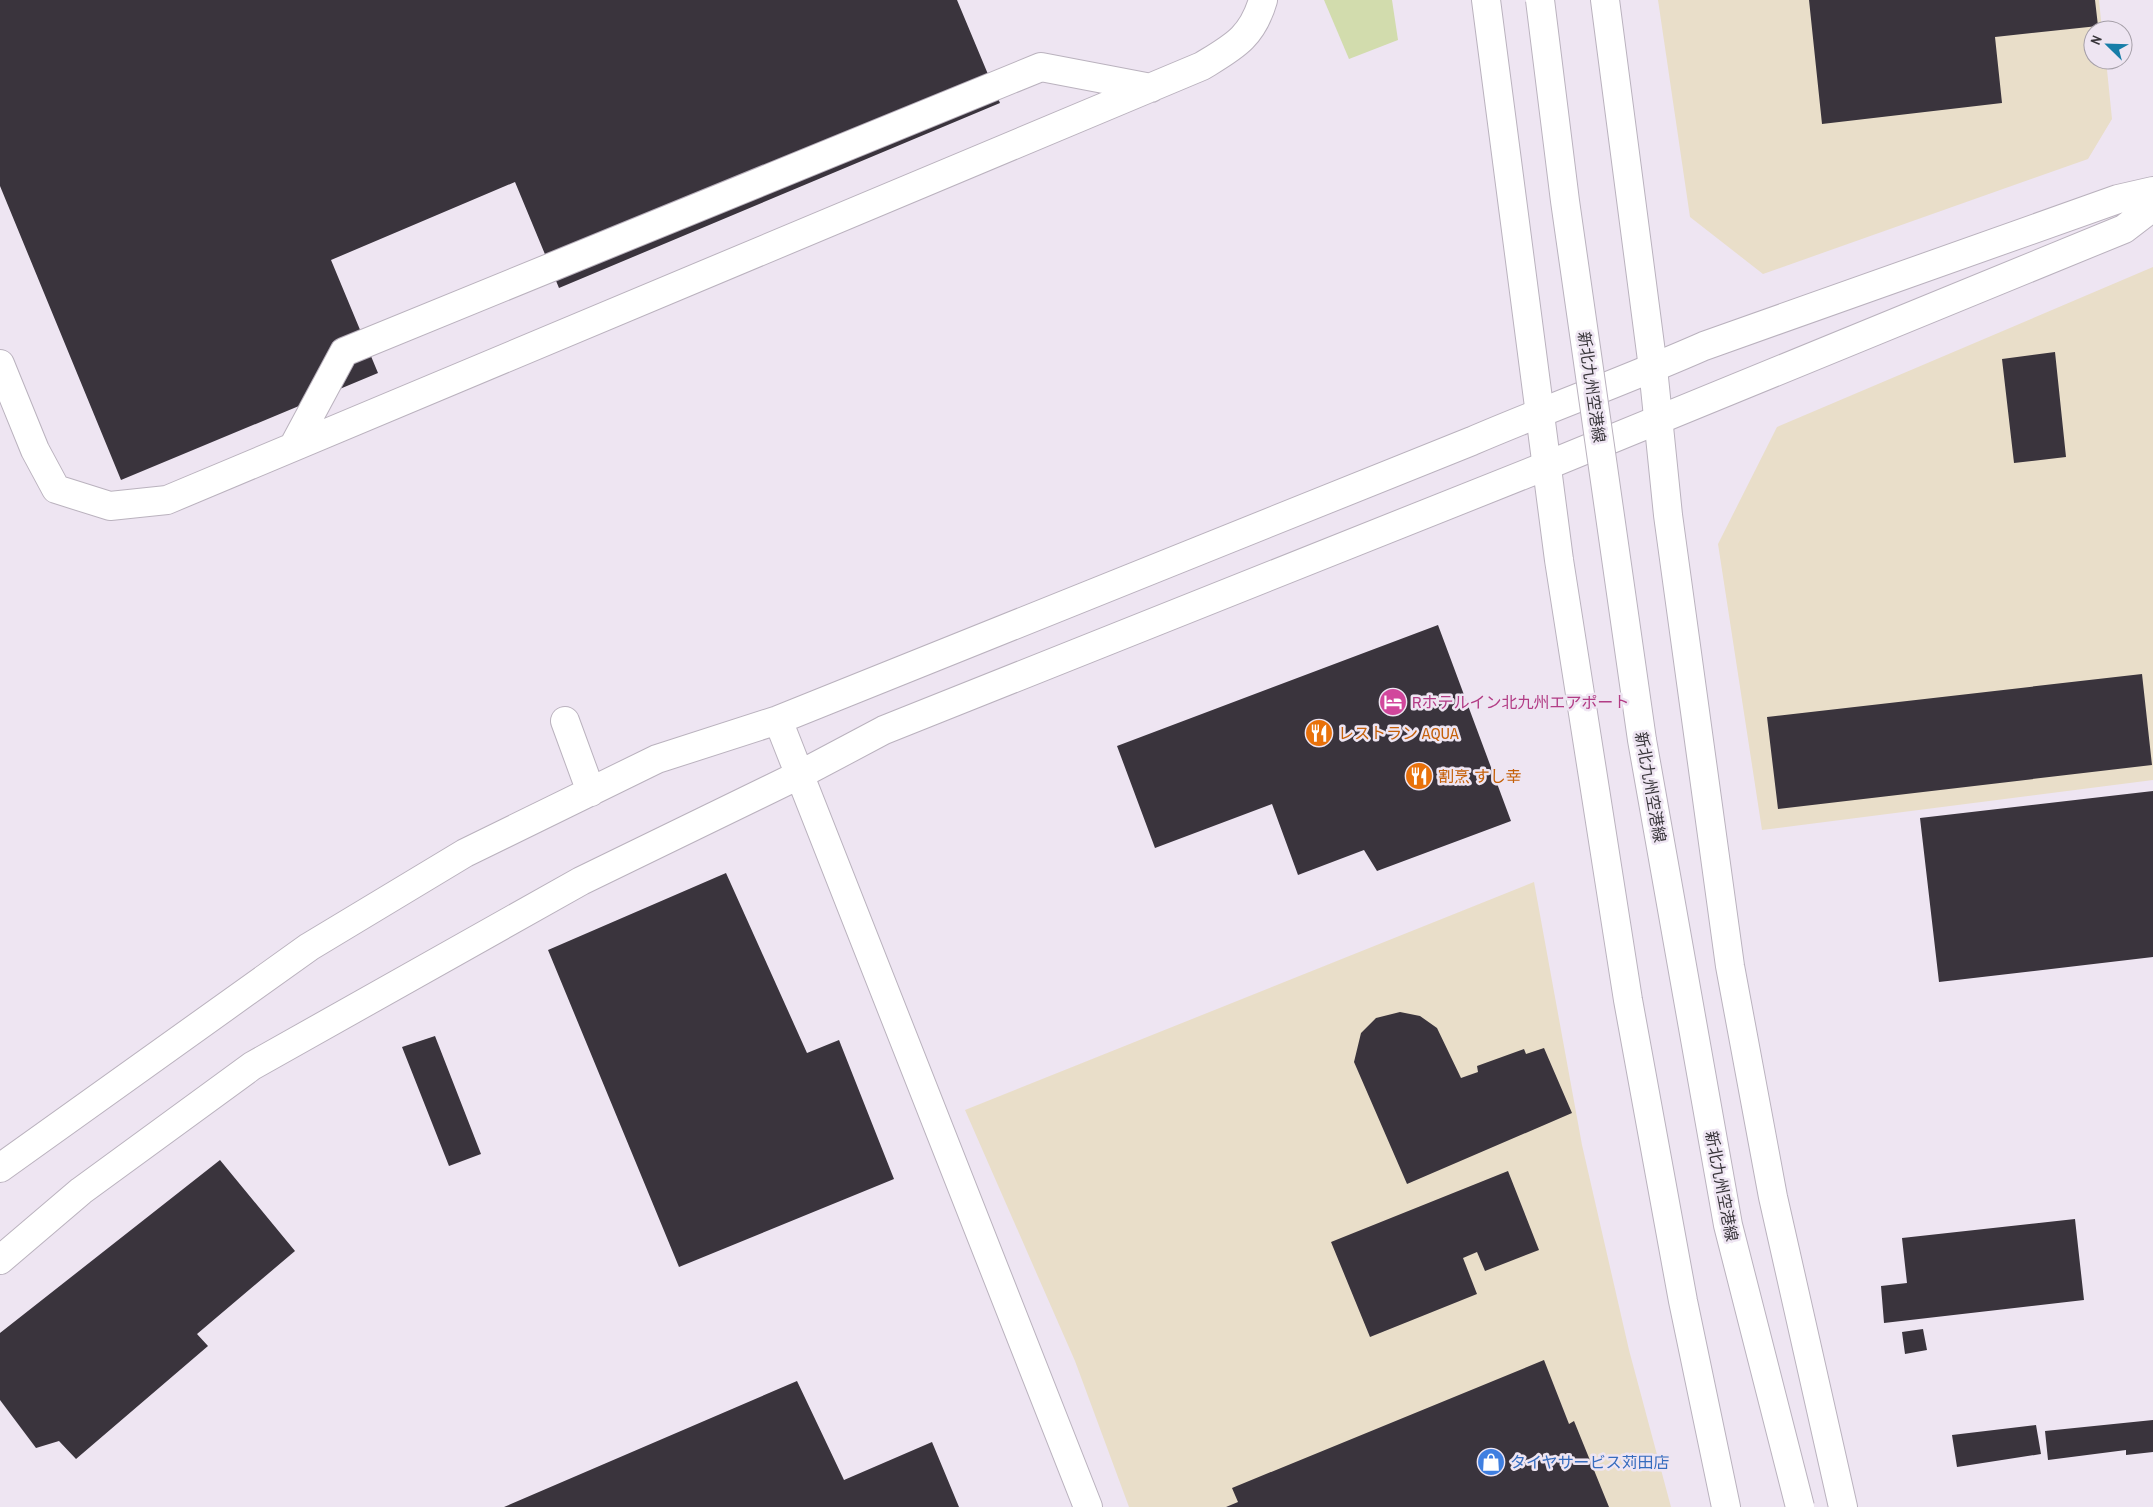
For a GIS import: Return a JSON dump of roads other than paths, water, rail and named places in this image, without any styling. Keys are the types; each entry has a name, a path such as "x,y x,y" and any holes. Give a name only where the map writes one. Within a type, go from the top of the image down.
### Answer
{"street":[{"path":"0,364 35,450 56,489 110,506 168,500 1202,66 1239,43 1258,14 1263,0"},
{"path":"1486,0 1559,560 1628,1000 1683,1301 1726,1507"},
{"name":"新北九州空港線","path":"1540,0 1565,201 1642,740 1728,1225 1800,1507"},
{"path":"1605,0 1653,368 1668,515 1730,966 1773,1197 1843,1507"},
{"path":"293,447 344,352 1041,67 1151,88"},
{"path":"0,1168 309,947 465,853 657,759 778,720 1704,346 2118,200 2153,191"},
{"path":"0,1260 81,1191 252,1066 581,881 801,774 884,730 1548,465 2124,229 2153,207"},
{"path":"778,720 801,774 1088,1507"},
{"path":"565,721 591,792"}],"place":[{"name":"Rホテルイン北九州エアポート","path":"1393,702"},
{"name":"レストラン AQUA","path":"1319,733"},
{"name":"割烹 すし幸","path":"1419,776"},
{"name":"タイヤサービス苅田店","path":"1491,1462"}]}
